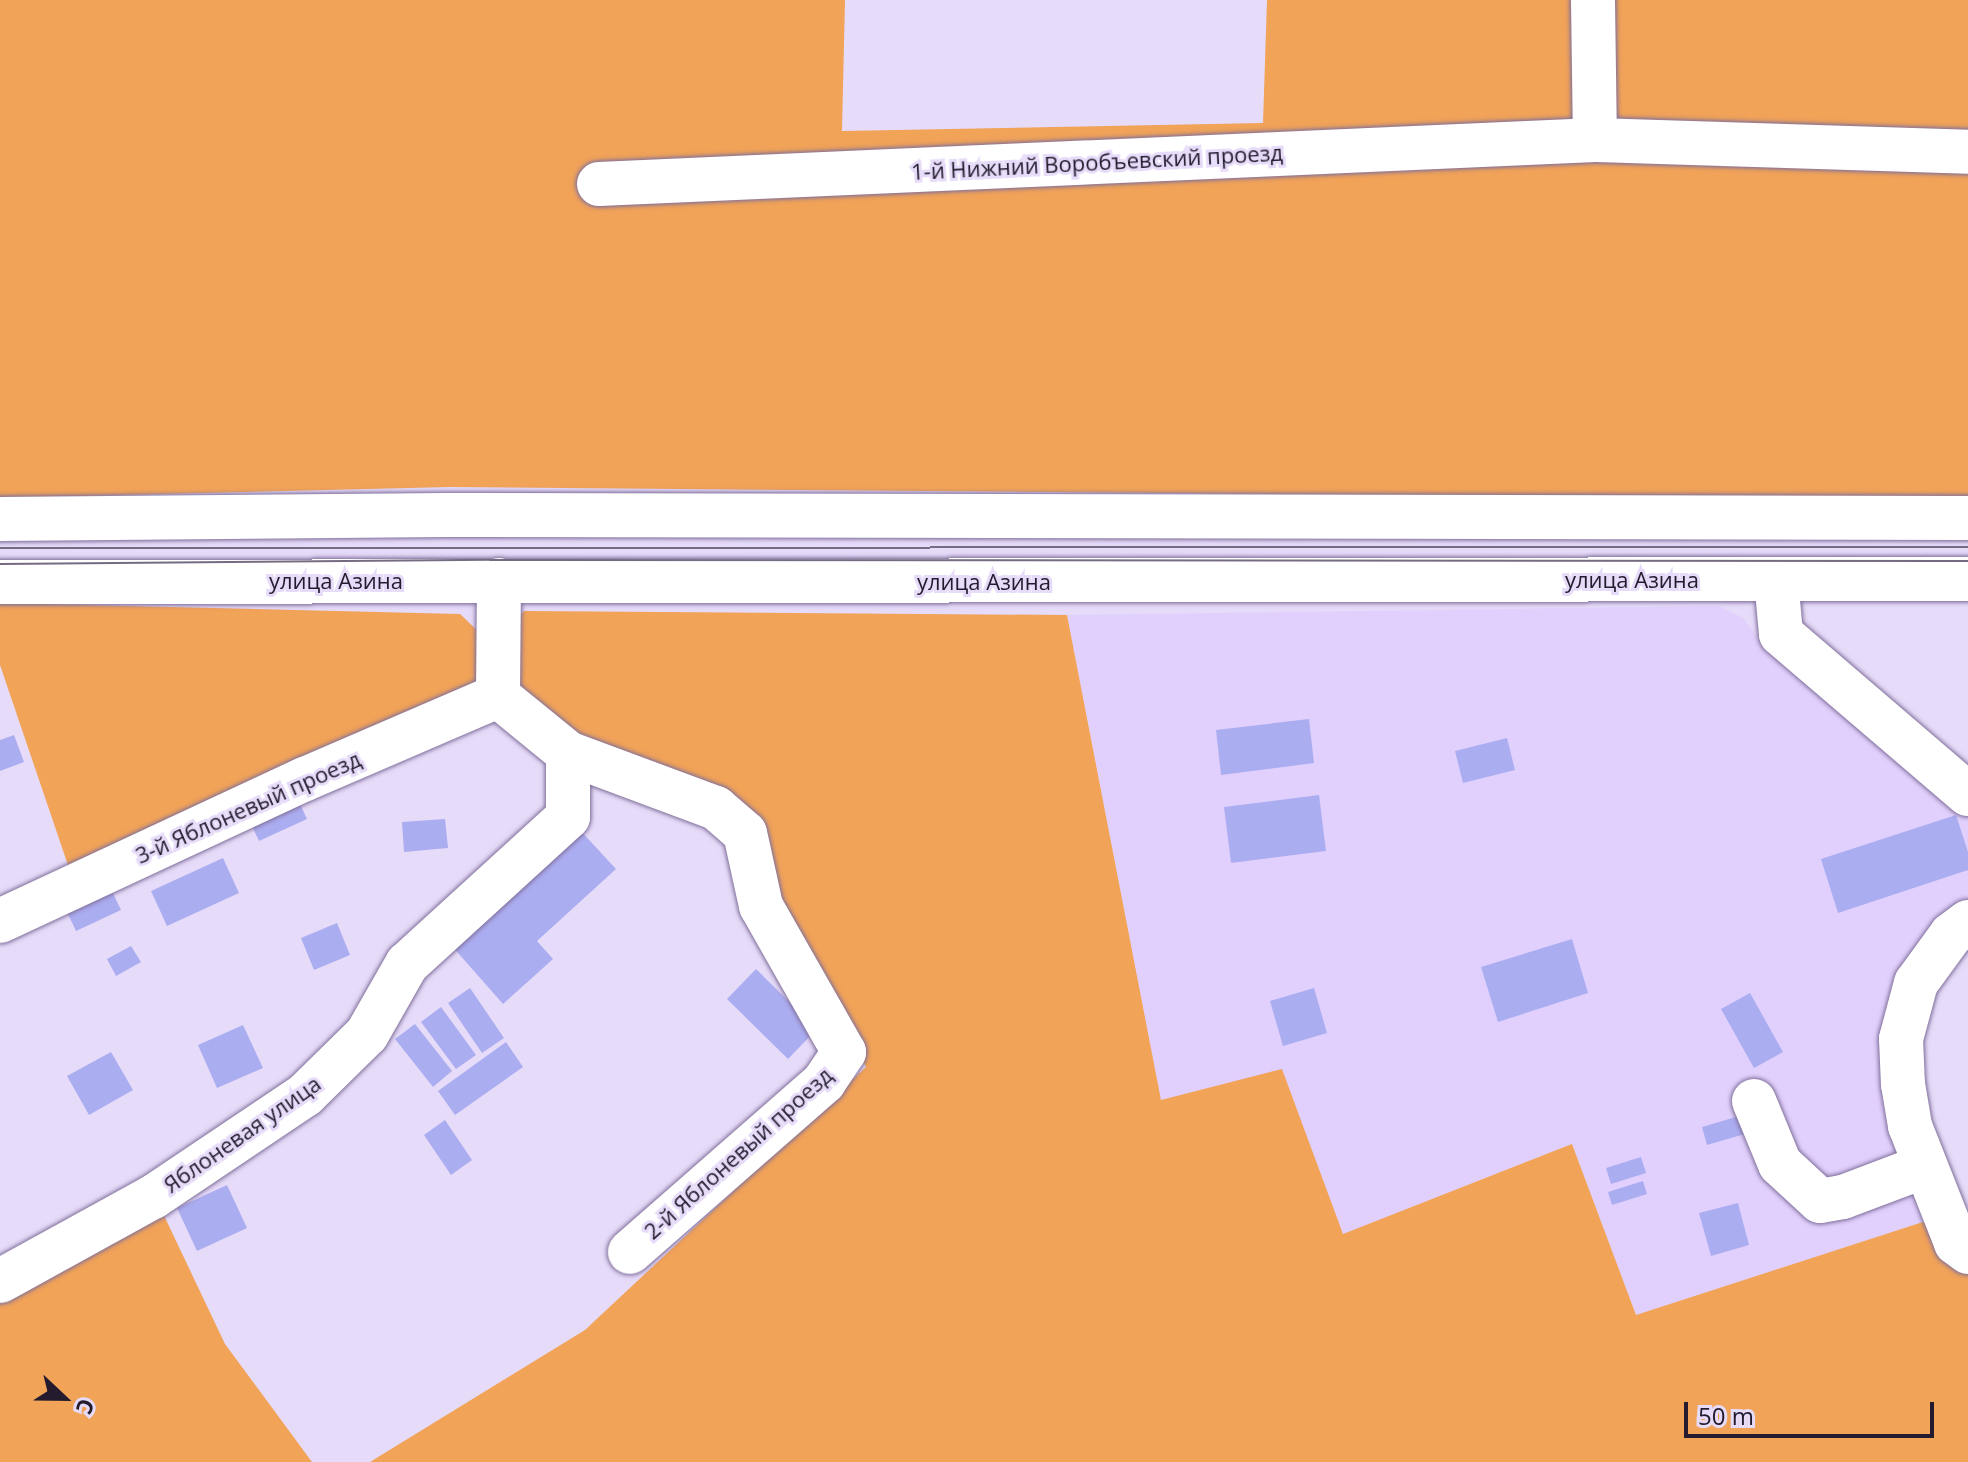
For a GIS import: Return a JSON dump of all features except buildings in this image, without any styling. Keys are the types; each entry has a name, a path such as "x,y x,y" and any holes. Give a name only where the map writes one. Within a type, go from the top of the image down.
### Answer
{"street":[{"path":"1593,0 1595,140"},
{"name":"1-й Нижний Воробъевский проезд","path":"599,184 1595,140 1968,152"},
{"path":"0,519 446,515 1968,518"},
{"path":"1776,579 1781,634 1968,794"},
{"name":"улица Азина","path":"0,582 1258,583 1968,579"},
{"path":"499,580 498,696 568,753"},
{"name":"3-й Яблоневый проезд","path":"0,921 305,779 498,696"},
{"name":"2-й Яблоневый проезд","path":"568,753 716,808 745,833 761,906 844,1052 824,1082 630,1252"},
{"name":"Яблоневая улица","path":"0,1281 153,1197 305,1095 367,1034 407,964 568,817 568,753"},
{"path":"1962,1248 1910,1126 1903,1084 1901,1039 1916,983 1951,935 1968,922"},
{"path":"1754,1101 1780,1164 1820,1201 1843,1197 1925,1166"}],"shaded area":[{"path":"0,0 845,0 842,131 1263,123 1267,0 1968,0 1968,500 450,487 0,498"},
{"path":"0,603 460,614 482,635 488,666 471,691 71,874 0,665"},
{"path":"1719,606 1743,618 1758,638 1968,811 1968,905 1904,976 1929,1220 1636,1315 1572,1144 1343,1234 1282,1070 1161,1100 1067,615"},
{"path":"524,611 1067,615 1161,1100 1282,1069 1343,1234 1572,1144 1636,1315 1929,1220 1968,1270 1968,1462 370,1462 585,1330 866,1067 776,896 763,831 565,736 515,685 514,623"},
{"path":"159,1205 225,1344 312,1462 0,1462 0,1297"}],"tram line":[{"path":"0,548 1968,547"},
{"path":"0,564 490,560 1968,561"}]}
